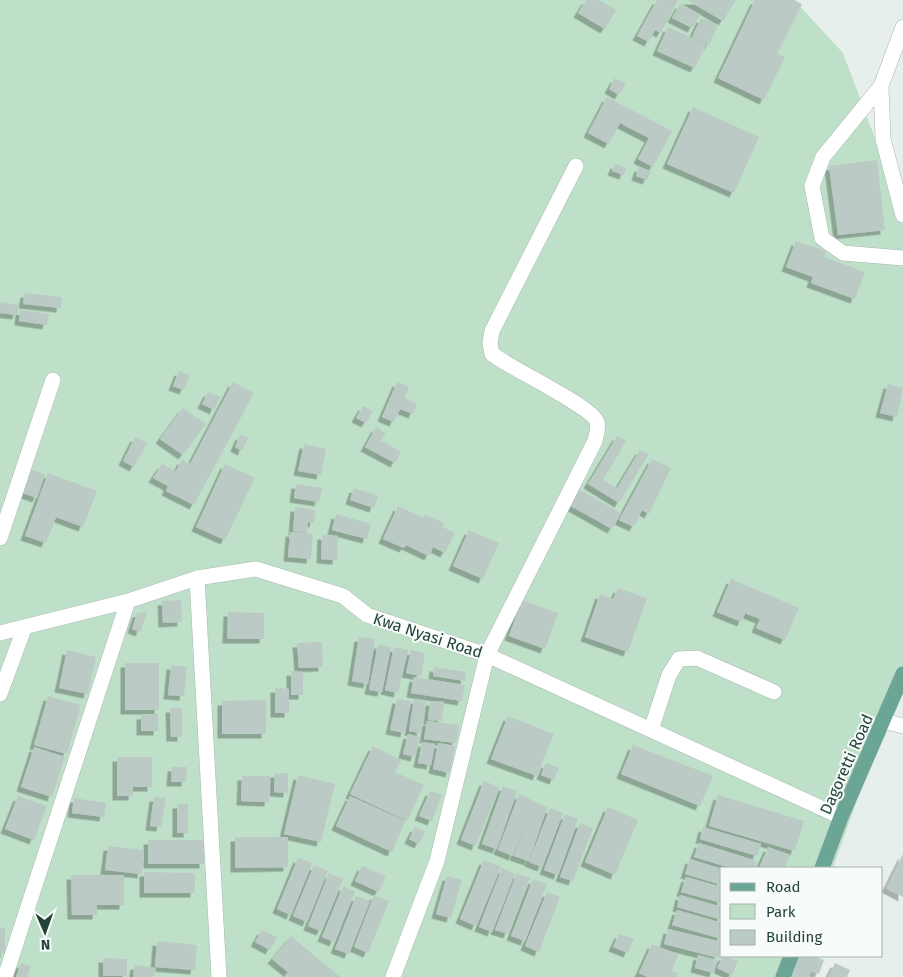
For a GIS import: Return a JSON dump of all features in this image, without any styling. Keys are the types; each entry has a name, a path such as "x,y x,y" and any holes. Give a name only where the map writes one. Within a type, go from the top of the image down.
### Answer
{"main road":[{"name":"Dagoretti Road","path":"822,867 841,817 903,674"},
{"path":"783,977 791,957"}],"street":[{"path":"903,27 881,86 823,157 812,186 822,238 843,253 903,258"},
{"path":"881,86 882,139 903,215"},
{"path":"393,977 437,861 488,655 595,441 598,430 597,421 587,409 504,363 492,354 490,342 492,331 576,166"},
{"path":"0,538 53,380"},
{"name":"Kwa Nyasi Road","path":"0,633 128,601 197,578 256,569 343,596 367,615 488,655 841,817"},
{"path":"197,578 219,977"},
{"path":"5,977 128,601"},
{"path":"0,694 24,628"},
{"path":"650,730 669,675 679,659 697,658 774,692"},
{"path":"884,721 903,726"}],"green space":[{"path":"0,0 794,0 843,53 903,213 903,671 833,867 720,867 720,957 802,957 794,977 0,977"}],"building":[{"path":"586,0 599,0 616,10 605,29 578,13"},
{"path":"657,0 678,0 661,33 655,30 649,42 637,36"},
{"path":"687,0 736,0 723,21"},
{"path":"755,0 794,0 802,4 777,54 785,57 764,100 718,78"},
{"path":"680,4 700,15 692,28 672,18"},
{"path":"701,18 718,25 709,45 692,37"},
{"path":"668,27 706,44 695,68 657,51"},
{"path":"615,78 626,84 619,95 609,89"},
{"path":"607,97 672,131 653,167 638,159 649,138 620,123 609,144 588,133"},
{"path":"693,107 759,137 734,193 667,164"},
{"path":"877,160 885,230 838,235 829,166"},
{"path":"615,164 626,168 624,175 612,171"},
{"path":"639,167 651,171 647,180 636,176"},
{"path":"796,241 826,251 824,257 865,272 855,299 811,283 813,277 786,267"},
{"path":"25,293 62,297 61,308 23,304"},
{"path":"0,302 19,305 17,315 0,313"},
{"path":"20,310 49,314 47,325 19,321"},
{"path":"179,371 190,375 184,390 173,386"},
{"path":"233,382 254,393 194,505 166,491 168,486 153,478 162,464 176,471 182,460 190,464"},
{"path":"397,382 409,387 404,398 417,404 413,414 400,409 394,422 382,417"},
{"path":"888,384 903,388 897,417 880,413"},
{"path":"208,392 220,397 214,410 202,404"},
{"path":"363,406 373,411 366,423 356,418"},
{"path":"183,408 206,424 183,455 160,439"},
{"path":"376,427 386,434 380,440 401,452 395,463 365,447"},
{"path":"240,435 248,438 242,451 235,447"},
{"path":"617,436 626,441 603,480 617,488 640,450 649,454 619,503 588,484"},
{"path":"135,437 147,443 134,467 123,461"},
{"path":"304,444 326,449 321,475 298,471"},
{"path":"652,459 671,468 649,514 642,510 634,527 619,520"},
{"path":"225,464 255,478 225,540 196,527"},
{"path":"27,468 45,474 37,498 20,492"},
{"path":"48,473 97,491 83,527 56,517 46,543 25,536"},
{"path":"296,484 322,488 319,502 294,498"},
{"path":"354,488 378,496 374,508 350,500"},
{"path":"578,489 621,513 612,529 569,505"},
{"path":"398,506 424,518 425,514 444,523 443,527 455,533 445,553 433,547 429,556 406,545 404,548 383,539"},
{"path":"295,507 316,510 314,523 308,522 307,533 293,531"},
{"path":"336,514 371,524 367,539 332,530"},
{"path":"469,530 499,543 483,579 453,566"},
{"path":"290,532 313,534 311,559 288,557"},
{"path":"322,535 338,536 337,560 321,559"},
{"path":"731,579 799,608 785,640 756,628 760,619 745,613 742,622 717,612"},
{"path":"618,588 647,598 628,652 585,637 600,594 613,599"},
{"path":"181,600 182,622 163,623 162,601"},
{"path":"522,600 558,613 545,649 509,636"},
{"path":"147,612 140,632 132,629 137,613"},
{"path":"228,612 264,613 264,639 227,639"},
{"path":"359,637 375,639 368,684 352,681"},
{"path":"322,642 323,667 299,668 297,643"},
{"path":"378,644 391,647 382,692 369,690"},
{"path":"394,647 408,650 398,693 385,690"},
{"path":"67,650 96,657 88,694 59,688"},
{"path":"411,650 425,653 421,676 406,673"},
{"path":"125,663 159,663 159,710 125,710"},
{"path":"171,665 187,667 184,696 168,695"},
{"path":"434,667 466,672 465,681 433,676"},
{"path":"291,671 303,672 303,695 291,695"},
{"path":"414,677 465,685 462,701 411,693"},
{"path":"275,688 289,689 289,713 275,713"},
{"path":"48,696 81,705 67,754 34,745"},
{"path":"397,699 411,701 405,733 390,730"},
{"path":"414,699 426,701 421,733 409,731"},
{"path":"266,700 266,734 222,734 222,701"},
{"path":"430,701 444,702 442,721 428,720"},
{"path":"170,708 182,708 182,737 171,737"},
{"path":"158,714 158,731 141,731 141,715"},
{"path":"508,716 554,734 537,776 491,759"},
{"path":"427,721 459,725 456,743 424,739"},
{"path":"408,734 420,737 415,757 403,754"},
{"path":"422,742 435,744 431,765 418,763"},
{"path":"438,743 455,746 450,773 433,769"},
{"path":"633,745 713,776 700,806 621,774"},
{"path":"373,746 401,760 395,772 424,785 407,821 350,794"},
{"path":"34,747 65,757 52,797 21,787"},
{"path":"117,757 152,757 152,787 133,787 133,796 117,796"},
{"path":"546,763 559,768 554,780 541,775"},
{"path":"172,767 187,767 186,782 171,782"},
{"path":"275,773 288,773 288,793 274,792"},
{"path":"298,775 335,784 321,842 284,834"},
{"path":"242,776 270,776 269,802 241,801"},
{"path":"484,781 499,787 476,846 461,840"},
{"path":"503,786 517,791 497,849 482,844"},
{"path":"430,791 442,795 432,821 419,816"},
{"path":"519,794 547,807 529,861 514,856 527,818 513,856 498,850"},
{"path":"718,795 804,821 795,851 709,826"},
{"path":"18,796 47,806 34,840 5,829"},
{"path":"350,796 405,821 392,852 336,826"},
{"path":"154,797 166,798 161,827 150,826"},
{"path":"74,798 106,803 104,817 72,813"},
{"path":"177,804 188,804 188,833 177,833"},
{"path":"608,807 638,820 615,875 585,862"},
{"path":"550,808 563,813 542,867 529,862"},
{"path":"565,814 578,819 558,875 544,870"},
{"path":"580,823 593,828 573,881 560,877"},
{"path":"415,827 425,832 419,844 409,839"},
{"path":"703,827 761,844 757,856 700,839"},
{"path":"235,837 288,837 288,867 235,868"},
{"path":"148,840 204,840 204,864 148,864"},
{"path":"699,843 757,861 754,867 728,867 694,857"},
{"path":"108,846 144,850 142,874 105,870"},
{"path":"768,847 790,855 784,867 759,867"},
{"path":"903,854 903,897 886,888"},
{"path":"298,858 312,863 291,915 277,909"},
{"path":"690,859 720,868 720,884 685,874"},
{"path":"484,860 501,867 476,926 460,919"},
{"path":"314,865 328,871 307,922 293,916"},
{"path":"362,866 386,876 379,892 355,881"},
{"path":"502,868 515,874 492,932 479,927"},
{"path":"144,872 195,873 195,893 144,893"},
{"path":"329,873 343,879 321,931 308,926"},
{"path":"517,873 530,878 508,934 495,930"},
{"path":"71,875 124,875 124,905 97,905 97,915 72,915"},
{"path":"447,876 462,880 451,918 436,914"},
{"path":"686,877 720,886 720,902 681,892"},
{"path":"533,879 547,884 525,941 511,936"},
{"path":"343,886 355,891 334,942 322,937"},
{"path":"547,892 560,897 539,952 525,946"},
{"path":"374,895 389,901 368,953 354,947"},
{"path":"680,895 720,906 720,919 677,907"},
{"path":"356,896 370,901 349,954 335,949"},
{"path":"677,910 720,922 720,938 672,925"},
{"path":"0,928 5,928 5,953 0,953"},
{"path":"668,929 720,942 720,950 718,958 664,944"},
{"path":"262,930 277,937 270,950 255,942"},
{"path":"619,934 634,939 628,953 613,947"},
{"path":"291,936 340,977 284,977 288,972 272,959"},
{"path":"157,941 197,945 195,970 155,967"},
{"path":"652,944 678,955 672,971 678,974 677,977 648,977 639,973"},
{"path":"698,955 717,960 714,973 695,968"},
{"path":"722,957 738,961 732,975 717,968"},
{"path":"799,957 816,957 824,960 819,974 811,971 809,977 791,977"},
{"path":"103,958 127,959 127,976 103,976"},
{"path":"21,963 31,966 27,977 16,977"},
{"path":"835,963 850,970 847,977 828,977"},
{"path":"135,965 156,968 154,977 133,977"}]}
